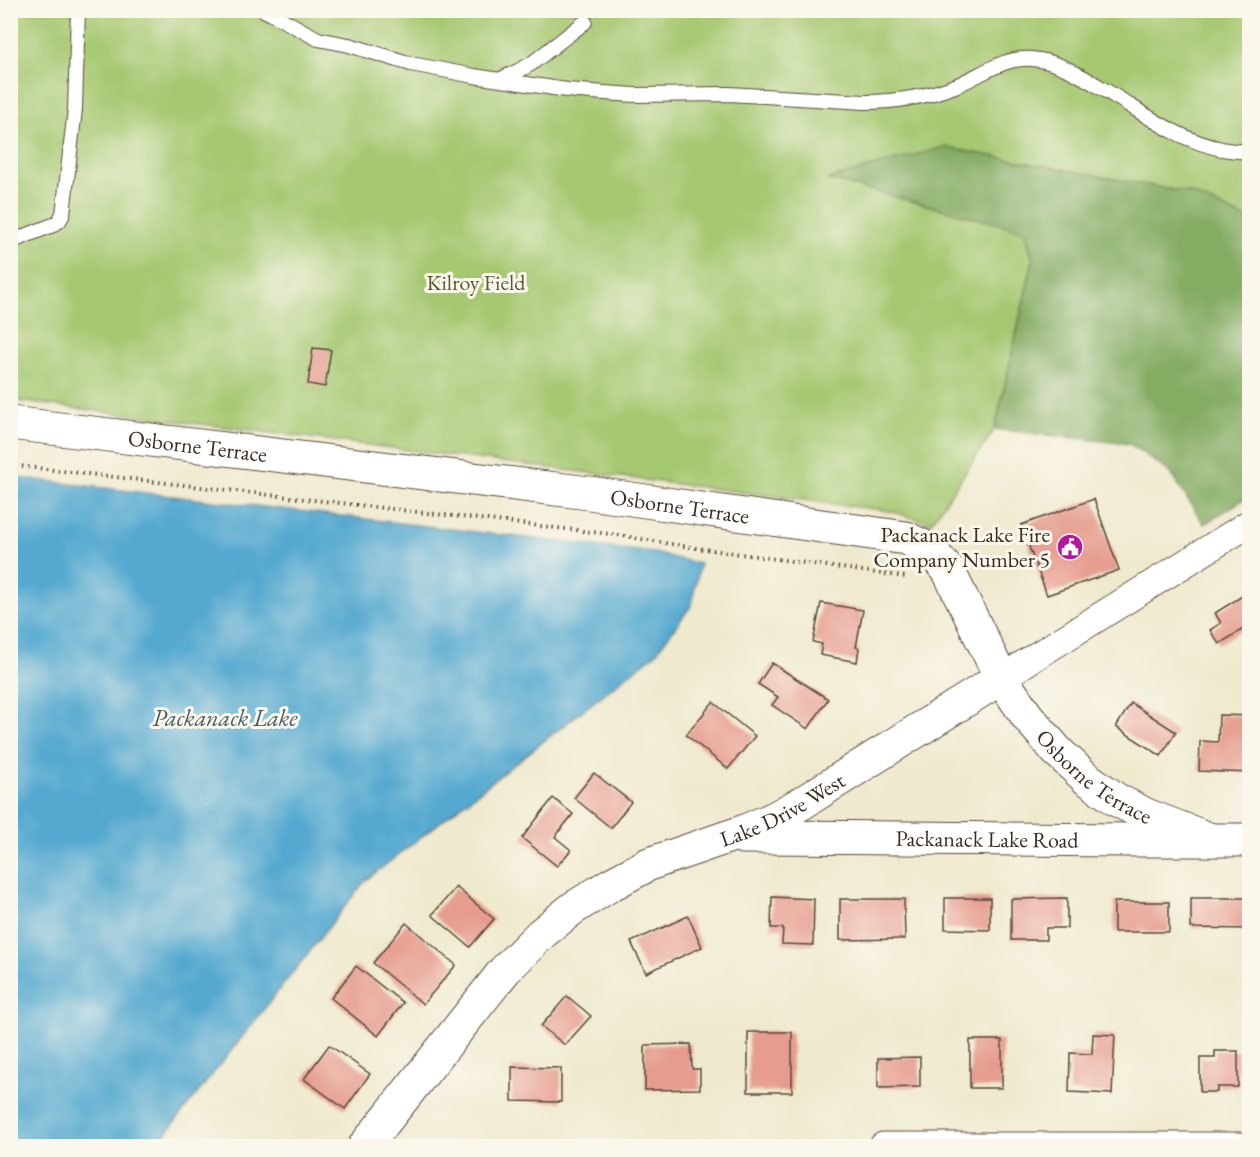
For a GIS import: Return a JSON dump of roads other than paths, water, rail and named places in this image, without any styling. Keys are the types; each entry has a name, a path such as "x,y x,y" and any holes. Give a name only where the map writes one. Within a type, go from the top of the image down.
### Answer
{"street":[{"name":"Osborne Terrace","path":"10,423 588,493 906,538 930,550 948,570 1001,678 1057,751 1086,778 1117,800 1146,815 1211,840"},
{"name":"Lake Drive West","path":"365,1146 505,970 541,934 572,909 649,864 745,831 775,818 1250,523"},
{"path":"1086,778 1096,800 1099,840"},
{"path":"821,791 834,813 846,824 878,837"},
{"name":"Packanack Lake Road","path":"726,837 1250,840"},
{"path":"883,1146 1250,1146"}],"lane":[{"path":"10,242 53,225 63,214 75,109 78,10"},
{"path":"264,10 318,39 348,45 411,64 567,90 635,95 729,94 888,102 936,93 1000,65 1019,59 1032,59 1048,62 1070,71 1180,134 1224,150 1250,152"},
{"path":"501,79 531,64 585,22"}],"water":[{"name":"Packanack Lake","path":"11,477 654,553 700,564 691,606 655,654 365,881 156,1146 11,1146"}],"place":[{"name":"Packanack Lake Fire Company Number 5","path":"1070,547"}],"park label":[{"name":"Kilroy Field","path":"476,282"}]}
